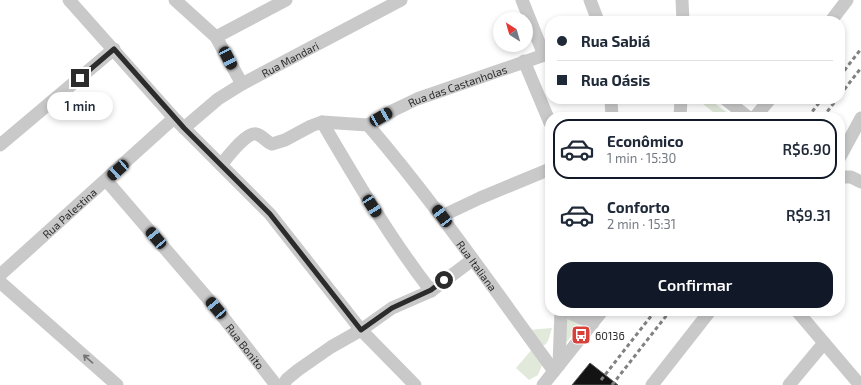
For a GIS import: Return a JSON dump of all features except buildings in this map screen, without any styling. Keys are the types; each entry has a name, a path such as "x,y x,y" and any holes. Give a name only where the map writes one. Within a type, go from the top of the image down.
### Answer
{"street":[{"path":"69,0 174,118 270,214 361,330 415,385"},
{"path":"175,0 216,37 242,84"},
{"name":"Rua Mandari","path":"184,128 218,99 242,84 383,4 401,0"},
{"path":"522,0 545,50"},
{"path":"590,0 596,16"},
{"path":"682,0 683,16"},
{"path":"835,16 847,0"},
{"path":"216,37 277,2"},
{"path":"0,145 114,49"},
{"name":"Rua das Castanholas","path":"368,125 417,99 545,55"},
{"path":"524,62 545,112"},
{"path":"731,104 742,112"},
{"path":"759,112 766,104"},
{"name":"Rua Palestina","path":"0,275 174,118"},
{"path":"845,148 861,118"},
{"path":"322,122 356,181 412,267 431,290"},
{"path":"220,165 245,138 253,134 256,134 272,144 285,140 311,126 322,122 368,125"},
{"name":"Rua Italiana","path":"368,125 411,175 442,216 472,260 557,368"},
{"path":"442,216 480,198 545,171"},
{"path":"845,177 851,177 861,182"},
{"name":"Rua Bonito","path":"106,180 216,308 276,385"},
{"path":"283,385 287,379 316,357 361,330 392,308 431,290 472,260"},
{"path":"0,282 117,385"},
{"path":"557,368 561,316"},
{"path":"577,316 593,323"},
{"path":"543,385 598,316"},
{"path":"652,385 706,316"},
{"path":"801,316 860,385"},
{"path":"789,385 824,343"}],"shaded area":[{"path":"703,104 716,104 726,112 713,112"},
{"path":"566,318 582,323 565,344"},
{"path":"552,328 548,341 545,345 542,345 529,330"},
{"path":"533,348 542,365 538,375 529,380 516,368"}],"railway":[{"path":"845,70 861,49"},
{"path":"845,89 861,68"},
{"path":"812,112 818,104"},
{"path":"827,112 833,104"},
{"path":"601,380 651,316"},
{"path":"612,385 666,316"}],"place":[{"name":"60136","path":"581,335"}],"route":[{"path":"80,78 114,49 174,118 270,214 361,330 392,308 422,295 444,280"}]}
